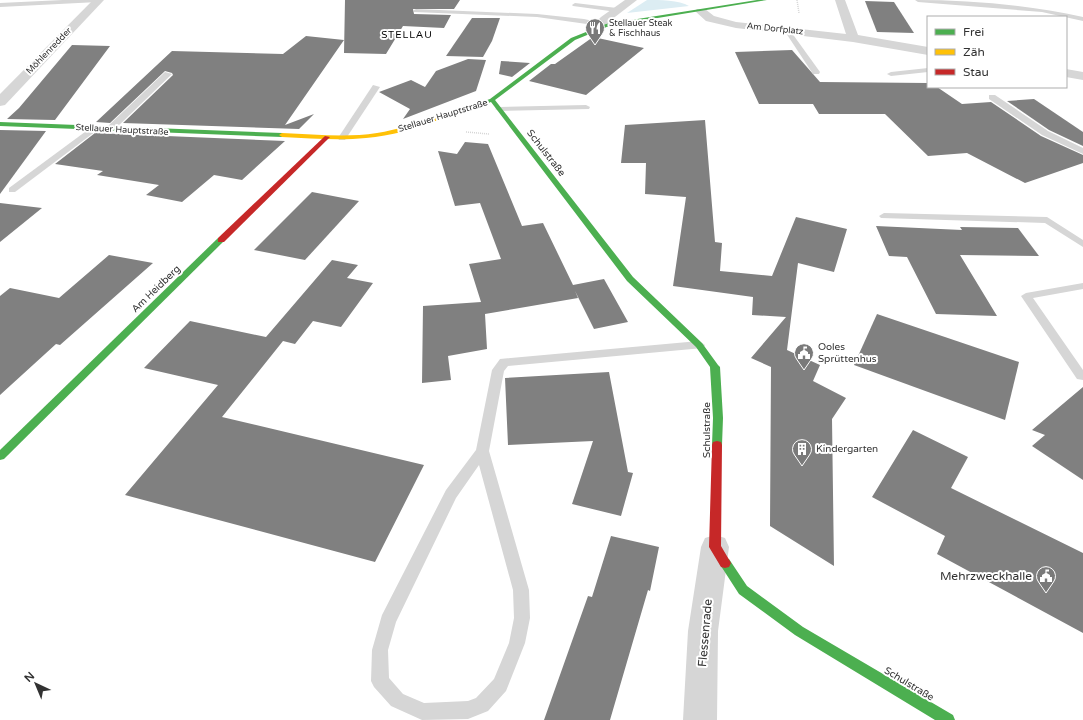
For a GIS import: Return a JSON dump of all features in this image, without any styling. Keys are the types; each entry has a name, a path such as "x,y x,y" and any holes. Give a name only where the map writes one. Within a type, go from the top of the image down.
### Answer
{"street":[{"name":"Möhlenredder","path":"0,102 99,0"},
{"path":"608,25 605,19 630,0"},
{"name":"Stellauer Hauptstraße","path":"0,124 327,138 376,135 416,126 492,100 573,39 608,25 765,0"},
{"path":"840,0 853,38"},
{"name":"Am Dorfplatz","path":"701,11 710,19 736,25 853,38 927,51"},
{"path":"1067,73 1083,76"},
{"name":"Schulstraße","path":"492,100 630,279 699,346 715,367 718,392 715,546 743,590 799,631 948,720"},
{"name":"Am Heidberg","path":"0,456 327,138"},
{"name":"Flessenrade","path":"700,720 703,631 715,546"}],"lane":[{"path":"0,5 99,0"},
{"path":"918,0 1042,10 1083,19"},
{"path":"575,5 616,10"},
{"path":"416,10 539,15 578,19 608,25"},
{"path":"787,30 816,72"},
{"path":"891,74 927,70"},
{"path":"110,129 168,74"},
{"path":"342,138 376,87"},
{"path":"992,97 1045,133 1083,151"},
{"path":"499,109 586,107"},
{"path":"12,190 96,128"},
{"path":"884,216 1047,220 1083,244"},
{"path":"1081,376 1026,296 1083,286"},
{"path":"482,451 521,590 522,618 517,644 500,685 482,705 468,710 424,712 397,700 380,681 380,650 388,620 451,494 482,451 498,370 504,362 699,346"}],"shaded area":[{"path":"647,0 675,1 689,6 627,13"}],"building":[{"path":"345,0 460,0 454,9 413,9 414,14 451,15 444,28 403,26 386,54 344,53"},
{"path":"865,1 894,2 914,33 877,32"},
{"path":"472,18 500,18 492,41 483,57 446,56"},
{"path":"306,36 344,40 285,125 314,114 299,129 123,123 173,75 172,73 165,71 110,123 96,122 172,51 283,54"},
{"path":"593,37 644,48 586,95 529,81 551,64 555,64"},
{"path":"72,45 110,46 55,120 7,119 19,108"},
{"path":"792,50 820,82 927,83 927,88 938,88 962,104 991,102 1041,136 1083,155 1083,163 1025,183 967,153 928,156 885,114 819,114 813,104 759,104 735,52"},
{"path":"468,59 486,60 476,91 403,119 410,109 379,92 411,80 425,87 436,71"},
{"path":"501,61 530,63 512,77 499,74"},
{"path":"1034,99 1083,132 1083,146 1049,130 1007,101"},
{"path":"705,120 715,242 722,243 720,271 772,276 796,217 847,229 834,272 798,263 787,350 820,365 813,381 846,398 832,419 834,566 770,526 771,367 751,358 786,317 752,315 753,297 673,286 686,197 645,194 646,163 621,163 625,125"},
{"path":"0,130 46,131 0,194"},
{"path":"95,133 285,141 242,180 214,175 182,202 146,195 159,185 97,175 103,171 55,164"},
{"path":"465,142 488,144 522,226 543,223 573,285 604,279 628,322 594,329 575,291 578,298 485,314 487,349 448,356 451,380 422,383 423,306 481,302 469,264 501,259 480,203 455,206 438,151 457,154"},
{"path":"312,192 359,201 305,260 254,250"},
{"path":"0,203 42,208 0,242"},
{"path":"876,226 962,230 960,227 1018,228 1039,256 960,255 997,316 936,314 907,257 889,256"},
{"path":"109,255 153,263 60,345 56,344 0,395 0,296 10,288 59,298"},
{"path":"332,260 358,265 347,278 373,283 341,327 313,321 295,344 283,341 222,417 424,465 375,562 125,495 218,385 144,368 190,321 266,337"},
{"path":"877,314 1019,362 1005,420 854,365"},
{"path":"609,372 628,472 633,473 621,516 572,504 593,441 508,445 505,378"},
{"path":"1083,387 1083,480 1032,446 1045,435 1032,430"},
{"name":"Mehrzweckhalle","path":"913,430 968,457 951,488 1083,553 1083,633 937,554 945,536 872,497"},
{"path":"611,536 659,547 650,591 648,590 610,720 544,720 588,596 592,597"}],"traffic: fast":[{"path":"436,119 492,100 573,39 608,25 765,0"},
{"path":"492,100 630,279 699,345 715,367 718,418 717,445"},
{"path":"0,124 282,135"},
{"path":"0,456 221,240"},
{"path":"725,563 743,590 799,631 948,720"}],"traffic: slow":[{"path":"282,135 330,137 365,136 384,134 436,119"}],"traffic: jam":[{"path":"221,240 327,137"},
{"path":"717,445 715,547 725,563"}],"place":[{"name":"Stellauer Steak & Fischhaus","path":"595,45"},
{"name":"Ooles Sprüttenhus","path":"804,370"},
{"name":"Kindergarten","path":"802,466"},
{"name":"Mehrzweckhalle","path":"1046,593"}],"district":[{"name":"STELLAU","path":"407,35"}]}
